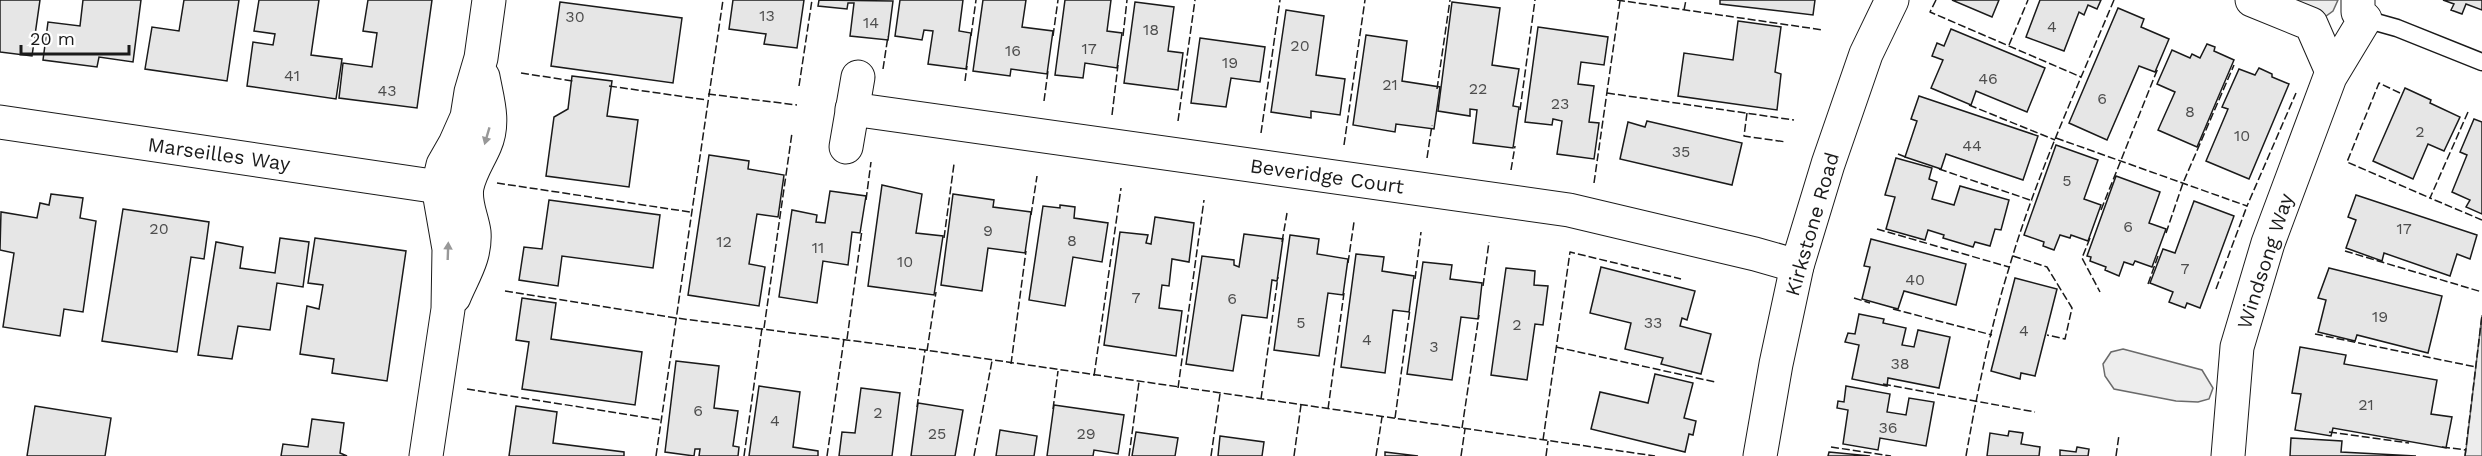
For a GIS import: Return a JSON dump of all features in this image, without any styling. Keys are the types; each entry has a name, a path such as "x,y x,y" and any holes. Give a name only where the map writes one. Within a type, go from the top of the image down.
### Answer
{"street":[{"path":"426,456 448,309 452,188 442,165 455,144 467,117 471,92 481,58 489,0"},
{"name":"Kirkstone Road","path":"1761,456 1776,364 1797,266 1828,164 1866,54 1892,0"},
{"path":"2252,0 2311,24 2360,10"},
{"name":"Windsong Way","path":"2228,456 2237,347 2268,243 2332,72 2360,10"},
{"path":"2311,24 2332,72"},
{"path":"846,147 858,77"},
{"name":"Beveridge Court","path":"852,109 1569,210 1797,266"},
{"name":"Marseilles Way","path":"0,122 452,188"}],"lane":[{"path":"2360,10 2397,28 2482,62"}],"shaded area":[{"path":"2259,0 2338,0 2333,11 2315,19"},
{"path":"2482,315 2482,456 2465,456 2466,450"},
{"path":"2123,349 2202,370 2213,388 2209,399 2198,402 2176,401 2114,389 2105,376 2103,364 2111,352"}],"building":[{"path":"0,0 40,0 32,56 0,52"},
{"path":"83,0 141,0 133,62 99,57 97,67 43,60 48,22 80,26"},
{"path":"184,0 239,0 227,81 145,69 152,27 179,31"},
{"path":"259,0 319,0 311,55 342,59 336,99 247,86 253,42 273,45 275,34 254,31"},
{"path":"368,0 432,0 417,108 339,98 343,63 372,67 377,33 363,31"},
{"path":"733,0 804,0 797,48 764,44 766,34 729,29"},
{"path":"819,0 893,1 888,40 850,36 854,3 848,3 847,9 818,6"},
{"path":"900,0 963,0 959,31 971,33 966,69 928,64 933,31 924,30 922,40 895,36"},
{"path":"983,0 1026,0 1022,27 1053,31 1047,74 1011,69 1010,76 973,71"},
{"path":"1065,0 1111,0 1107,31 1122,33 1117,68 1085,63 1083,78 1055,75"},
{"path":"1720,0 1815,0 1813,15 1720,4"},
{"path":"1952,0 1999,0 1992,17"},
{"path":"2040,0 2101,0 2097,9 2088,5 2084,15 2079,12 2064,51 2026,37"},
{"path":"2443,0 2482,0 2482,10 2466,4 2462,14 2451,10 2454,4"},
{"path":"560,2 682,18 673,83 551,66"},
{"path":"1135,2 1174,7 1168,51 1183,53 1178,90 1124,83"},
{"path":"1452,2 1500,8 1492,65 1519,69 1513,106 1519,107 1513,148 1473,143 1477,110 1470,109 1470,116 1438,111"},
{"path":"2118,8 2144,19 2141,27 2169,39 2155,72 2139,66 2107,140 2069,123"},
{"path":"1286,10 1324,16 1316,75 1345,79 1340,115 1311,111 1311,118 1271,112"},
{"path":"1738,21 1781,27 1775,72 1781,74 1777,110 1678,96 1684,53 1733,60"},
{"path":"1538,27 1608,37 1604,65 1581,62 1578,84 1594,86 1589,122 1599,123 1594,159 1557,154 1562,121 1553,119 1552,125 1525,122"},
{"path":"1951,29 2045,68 2027,112 1976,91 1971,105 1931,88 1943,60 1932,56 1937,43 1944,46"},
{"path":"1366,35 1407,41 1402,81 1440,87 1434,129 1396,124 1395,132 1353,125"},
{"path":"1200,38 1265,47 1260,82 1231,78 1226,107 1191,103"},
{"path":"2207,44 2215,47 2214,51 2234,60 2197,147 2158,130 2175,92 2157,84 2172,50 2190,58 2192,54 2200,58"},
{"path":"2259,68 2272,74 2272,77 2289,84 2249,179 2206,161 2228,109 2222,107 2239,69 2255,75"},
{"path":"572,76 612,81 607,116 638,120 629,187 546,176 554,117 568,109"},
{"path":"2405,88 2460,117 2444,151 2428,144 2413,179 2373,161"},
{"path":"1919,96 2038,136 2023,180 1946,154 1941,169 1905,157 1917,121 1911,119"},
{"path":"2474,119 2482,122 2482,214 2466,207 2470,200 2452,192 2467,155 2460,152"},
{"path":"1647,121 1742,143 1732,185 1620,159 1628,122 1645,127"},
{"path":"2056,145 2098,160 2084,199 2101,205 2088,241 2071,235 2070,238 2060,235 2054,250 2043,246 2044,242 2024,235"},
{"path":"709,155 749,161 748,169 784,175 778,217 757,214 749,264 765,267 759,306 688,295"},
{"path":"1896,158 1932,168 1929,179 1937,182 1932,199 1954,205 1960,186 2009,200 2001,230 1995,229 1990,246 1975,242 1973,247 1943,238 1944,235 1928,230 1925,240 1886,229 1895,197 1885,195"},
{"path":"2116,176 2160,192 2149,223 2166,229 2152,267 2135,261 2133,265 2124,262 2119,276 2105,270 2106,267 2090,261 2091,257 2087,256"},
{"path":"882,185 922,194 916,233 943,236 934,295 868,286"},
{"path":"830,191 866,196 860,233 852,232 848,265 823,261 817,303 779,297 792,210 817,215 816,222 825,223"},
{"path":"51,194 83,198 80,218 96,221 83,312 64,309 60,336 3,327 14,253 0,250 1,212 37,218 40,203 49,205"},
{"path":"953,194 994,200 993,207 1031,212 1025,253 988,248 982,291 941,285"},
{"path":"2356,195 2477,235 2470,259 2457,254 2450,276 2384,253 2382,261 2346,248 2356,220 2348,217"},
{"path":"549,200 660,215 653,268 562,256 558,286 519,280 524,247 542,249"},
{"path":"2194,201 2234,216 2200,308 2187,303 2185,308 2169,302 2173,292 2150,283 2163,249 2175,253"},
{"path":"1060,205 1075,207 1074,218 1108,223 1102,262 1073,257 1065,306 1029,300 1043,206 1060,208"},
{"path":"123,209 209,222 204,259 191,257 177,352 102,341"},
{"path":"1155,217 1194,223 1189,262 1172,259 1169,286 1162,285 1159,308 1182,311 1176,356 1104,345 1120,232 1148,235 1146,243 1151,244"},
{"path":"1244,234 1283,239 1277,281 1272,280 1267,318 1242,315 1233,371 1186,364 1202,256 1234,260 1234,265 1239,267"},
{"path":"1290,235 1319,239 1317,254 1348,259 1343,295 1328,293 1319,356 1274,350"},
{"path":"280,238 309,242 303,287 277,283 270,330 238,326 232,359 198,355 216,242 243,247 240,268 275,273"},
{"path":"315,238 406,251 387,381 332,373 334,359 300,354 307,306 319,309 323,285 308,283"},
{"path":"1871,239 1966,264 1956,305 1904,291 1898,309 1862,299 1870,267 1864,266"},
{"path":"1356,254 1384,257 1382,271 1414,276 1409,312 1393,310 1385,373 1341,367"},
{"path":"1423,262 1452,265 1450,279 1482,283 1478,319 1461,317 1452,380 1407,374"},
{"path":"1601,267 1695,291 1687,320 1682,318 1680,326 1711,334 1701,374 1661,364 1663,358 1625,349 1631,323 1590,313"},
{"path":"1506,268 1535,271 1534,285 1548,286 1543,325 1535,324 1527,380 1491,375"},
{"path":"2329,268 2442,296 2428,353 2357,335 2355,341 2318,332 2326,300 2318,298"},
{"path":"2015,278 2057,289 2035,376 2021,373 2020,379 1991,371"},
{"path":"522,298 556,303 551,339 642,352 635,405 522,389 529,342 516,340"},
{"path":"1859,314 1884,319 1883,323 1906,328 1902,345 1914,347 1918,330 1950,337 1939,388 1888,378 1887,386 1852,379 1859,345 1845,342 1848,333 1855,334"},
{"path":"2300,347 2346,355 2344,364 2437,380 2431,414 2452,417 2446,448 2333,428 2331,436 2295,430 2301,394 2292,393"},
{"path":"676,361 719,366 714,408 738,411 733,446 739,447 738,456 699,456 700,449 695,449 694,456 665,452"},
{"path":"1655,374 1693,383 1684,418 1696,421 1693,435 1689,434 1685,452 1591,429 1600,392 1648,403"},
{"path":"759,386 800,392 793,447 818,451 818,456 749,456"},
{"path":"1846,386 1890,394 1887,412 1906,415 1909,398 1934,402 1926,446 1880,438 1878,450 1843,444 1848,410 1837,408 1838,401 1844,402"},
{"path":"861,388 900,393 892,456 839,456 842,432 855,433"},
{"path":"918,403 963,410 955,456 911,456"},
{"path":"1054,405 1124,415 1118,454 1094,450 1093,456 1047,456"},
{"path":"35,406 111,418 105,456 27,456"},
{"path":"516,406 557,412 553,443 624,452 624,456 509,456"},
{"path":"312,419 344,423 340,453 347,456 281,456 283,444 308,447"},
{"path":"1000,430 1037,436 1034,456 996,456"},
{"path":"2009,431 2023,433 2021,444 2040,447 2039,456 1987,456 1990,433 2008,436"},
{"path":"1136,432 1178,438 1175,456 1132,456"},
{"path":"1220,436 1264,442 1262,456 1218,456"},
{"path":"2291,438 2342,441 2341,452 2416,456 2290,456"},
{"path":"2077,447 2089,449 2088,456 2060,456 2060,450 2076,452"},
{"path":"1385,452 1418,456 1385,456"},
{"path":"1829,452 1870,456 1828,456"}],"fence":[{"path":"656,456 723,0"},
{"path":"799,86 812,0"},
{"path":"971,36 976,0"},
{"path":"1053,36 1058,0"},
{"path":"1123,36 1127,0"},
{"path":"1178,121 1195,0"},
{"path":"1261,133 1280,0"},
{"path":"1344,145 1365,0"},
{"path":"1437,89 1450,0"},
{"path":"1520,110 1535,0"},
{"path":"1617,0 1823,30"},
{"path":"1684,10 1686,0"},
{"path":"1936,0 1930,12 2081,77"},
{"path":"2009,45 2028,0"},
{"path":"1966,456 1990,338 2020,234 2058,132 2114,0"},
{"path":"1594,183 1620,1"},
{"path":"883,69 888,36"},
{"path":"1112,115 1118,65"},
{"path":"2166,233 2183,183 2234,65"},
{"path":"965,81 967,66"},
{"path":"2101,210 2158,68"},
{"path":"1044,101 1048,71"},
{"path":"521,73 573,81"},
{"path":"2400,93 2379,83 2347,162 2430,198"},
{"path":"609,86 707,100"},
{"path":"1607,93 1794,120"},
{"path":"2056,138 2247,206 2296,93"},
{"path":"708,94 797,105"},
{"path":"1969,105 2055,140"},
{"path":"2468,112 2430,198 2482,220"},
{"path":"1747,113 1744,136 1786,142"},
{"path":"1427,158 1432,125"},
{"path":"764,328 792,133"},
{"path":"1511,170 1515,146"},
{"path":"1898,154 1908,158"},
{"path":"866,200 871,162"},
{"path":"944,238 954,164"},
{"path":"1939,169 2033,201"},
{"path":"1031,215 1037,176"},
{"path":"497,183 690,212"},
{"path":"1094,376 1121,188"},
{"path":"1178,388 1204,200"},
{"path":"2216,289 2247,206"},
{"path":"1282,242 1287,213"},
{"path":"1348,263 1354,222"},
{"path":"1877,229 2009,267"},
{"path":"847,339 862,230"},
{"path":"1415,279 1421,232"},
{"path":"2090,238 2082,258 2100,292"},
{"path":"1483,286 1489,242"},
{"path":"1011,364 1026,251"},
{"path":"2345,251 2482,292"},
{"path":"1543,440 1570,252 1681,279"},
{"path":"2013,256 2047,267 2072,308 2065,339 2047,335"},
{"path":"2148,284 2158,256"},
{"path":"1261,399 1278,277"},
{"path":"505,291 676,318 925,350 1655,456"},
{"path":"927,351 936,292"},
{"path":"1328,409 1344,293"},
{"path":"1854,298 1870,303"},
{"path":"1395,418 1410,309"},
{"path":"1893,309 1992,335"},
{"path":"1462,428 1479,315"},
{"path":"2465,456 2482,315"},
{"path":"744,456 762,328"},
{"path":"2315,334 2476,367"},
{"path":"827,456 844,339"},
{"path":"1556,347 1715,382"},
{"path":"917,407 925,350"},
{"path":"974,456 992,361"},
{"path":"1053,409 1058,371"},
{"path":"1129,456 1139,382"},
{"path":"1883,384 2035,412"},
{"path":"467,389 661,420"},
{"path":"1211,456 1220,394"},
{"path":"1294,456 1301,405"},
{"path":"1376,456 1382,417"},
{"path":"1461,456 1465,429"},
{"path":"2329,432 2409,443"},
{"path":"2116,456 2119,435"},
{"path":"1546,456 1548,441"},
{"path":"1831,447 1891,456"},
{"path":"2442,447 2466,450"}]}
